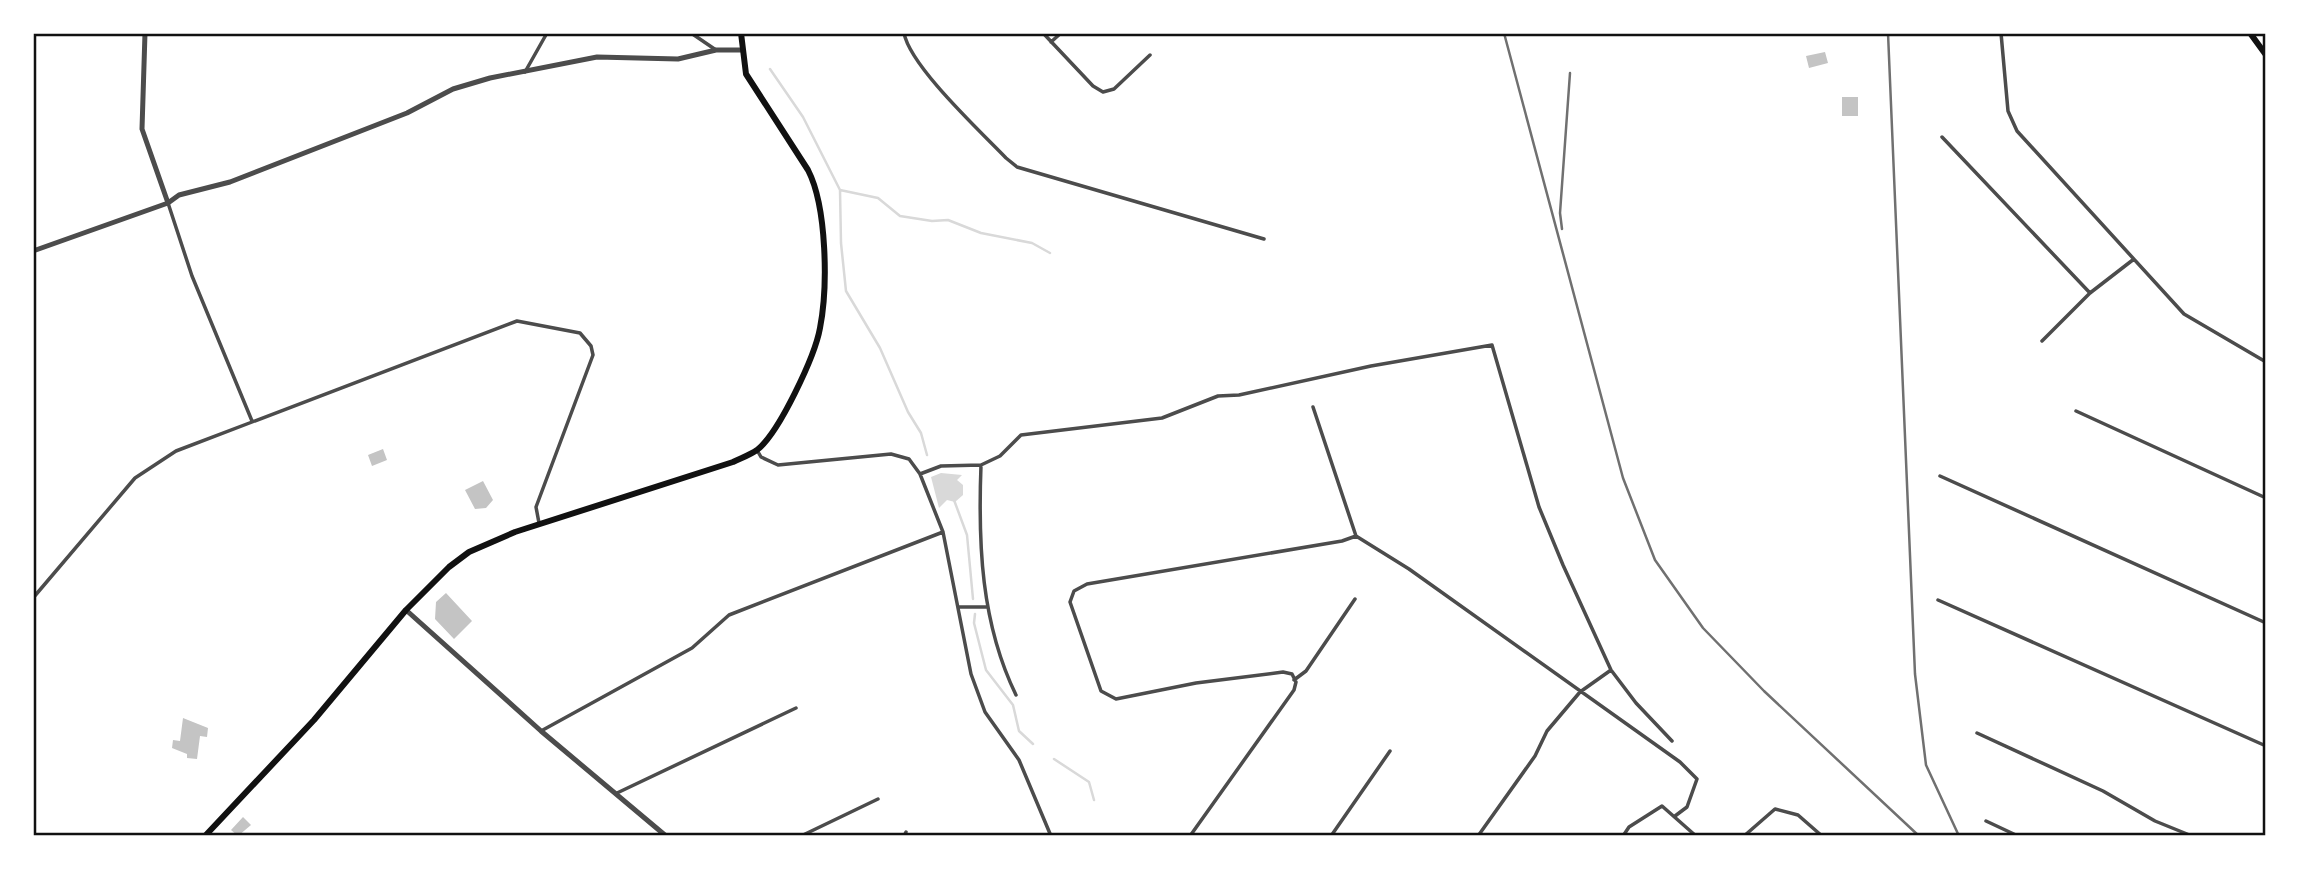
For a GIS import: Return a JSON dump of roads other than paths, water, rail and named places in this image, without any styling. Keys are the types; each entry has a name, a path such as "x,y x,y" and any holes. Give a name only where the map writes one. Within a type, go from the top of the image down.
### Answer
{"main road":[{"path":"205,836 314,720 406,610 449,567 469,552 495,539 733,462 757,450 774,432 816,340 823,303 822,255 816,186 746,74 741,33"},
{"path":"2250,33 2266,55"}],"street":[{"path":"145,33 142,129 192,276 252,421"},
{"path":"524,74 547,33"},
{"path":"691,33 716,50"},
{"path":"904,33 908,50 922,67 1017,167 1264,239"},
{"path":"1043,33 1093,86 1103,92 1114,89 1150,55"},
{"path":"1051,42 1061,33"},
{"path":"2001,33 2008,111 2017,131 2184,314 2266,362"},
{"path":"33,251 168,203 179,195 230,182 407,113 453,89 490,78 524,74 594,57 678,60 716,50 742,50"},
{"path":"1942,137 2090,293"},
{"path":"2042,341 2090,293 2134,259"},
{"path":"33,598 111,503 145,469 176,450 517,321 580,333 591,345 593,355 536,508 540,524"},
{"path":"920,474 941,466 981,466 1000,456 1021,435 1161,418 1217,396 1238,395 1371,366 1492,345 1539,507 1611,670 1636,704 1672,741"},
{"path":"1313,407 1356,536 1409,569 1680,762 1697,779 1687,807 1675,816"},
{"path":"2076,411 2266,498"},
{"path":"757,450 761,457 778,465 891,454 909,459 920,474 943,532 971,674 985,712 1019,760 1051,836"},
{"path":"981,466 979,520 987,607 998,659 1016,695"},
{"path":"1940,476 2266,624"},
{"path":"541,731 692,648 729,615 943,532"},
{"path":"1190,836 1294,690 1292,674 1283,671 1196,683 1116,699 1108,697 1101,691 1070,602 1074,591 1087,584 1342,541 1356,536"},
{"path":"1294,680 1306,671 1355,599"},
{"path":"1938,600 2266,746"},
{"path":"959,607 987,607"},
{"path":"406,610 541,731 666,836"},
{"path":"1478,836 1535,756 1547,731 1580,692 1611,670"},
{"path":"617,793 796,708"},
{"path":"1977,733 2103,791 2155,821 2192,836"},
{"path":"1331,836 1390,751"},
{"path":"801,836 878,799"},
{"path":"1623,836 1629,827 1662,806 1696,836"},
{"path":"1744,836 1775,808 1798,815 1822,836"},
{"path":"1986,821 2018,836"}],"waterway":[{"path":"770,69 803,117 840,190 841,243 846,291 880,348 908,412 921,433 927,455"},
{"path":"840,190 878,198 900,216 932,221 948,220 981,233 1032,243 1050,253"},
{"path":"954,500 967,535 973,599"},
{"path":"975,614 974,623 986,670 1013,705 1019,731 1033,744"},
{"path":"1054,759 1089,782 1094,800"}],"railway":[{"path":"1504,33 1623,478 1655,560 1703,628 1764,691 1919,836"},
{"path":"1888,33 1915,674 1926,765 1959,836"},
{"path":"1562,229 1560,213 1570,73"}]}
